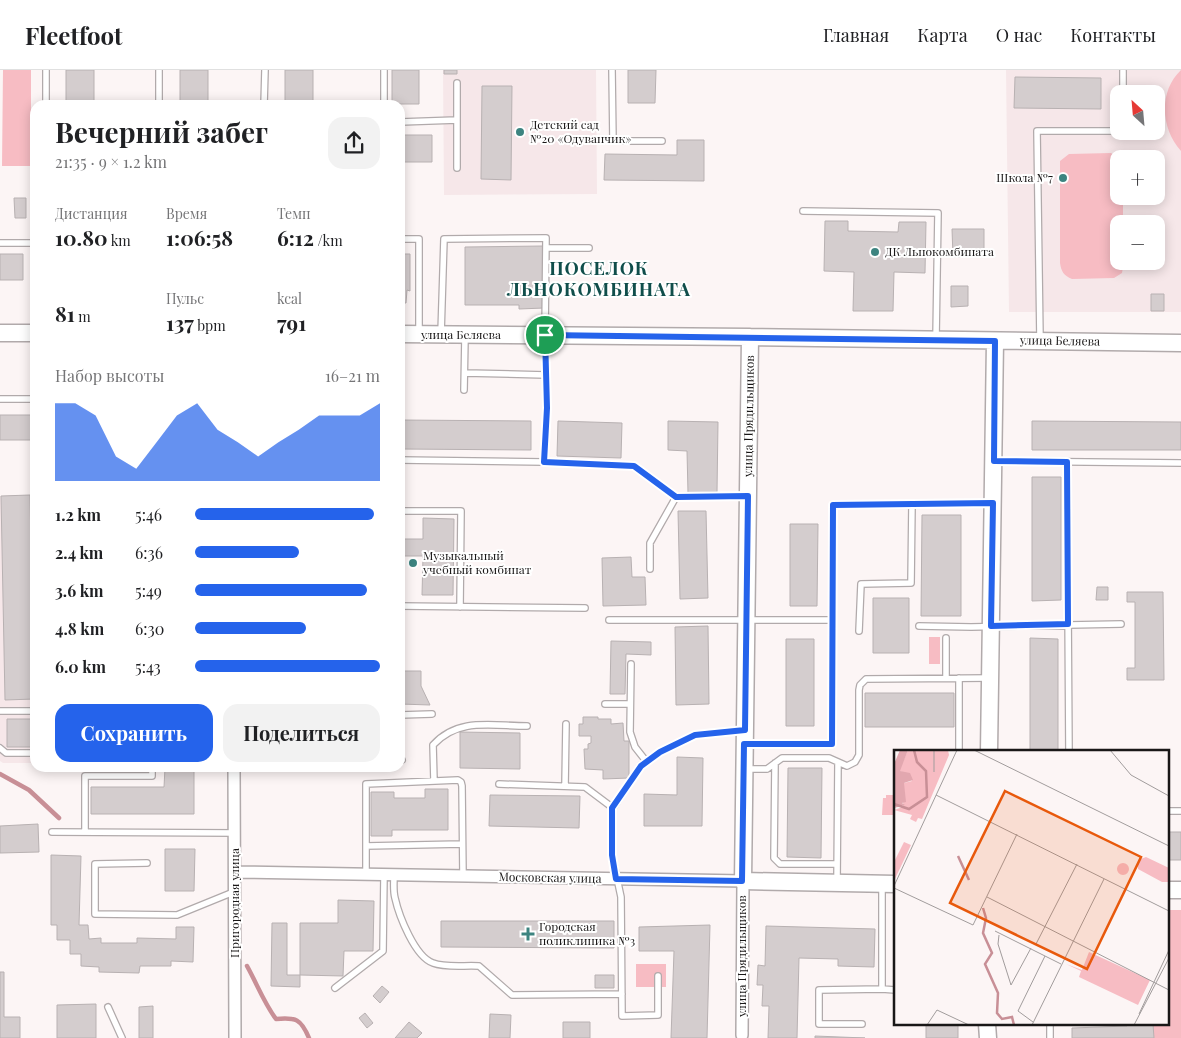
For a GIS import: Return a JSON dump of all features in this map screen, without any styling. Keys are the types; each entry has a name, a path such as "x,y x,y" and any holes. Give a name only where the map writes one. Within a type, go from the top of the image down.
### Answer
{"street":[{"path":"0,333 30,333"},
{"name":"улица Беляева","path":"405,334 1181,343"},
{"name":"улица Прядильщиков","path":"742,1035 742,881 750,337"},
{"path":"989,750 995,341"},
{"name":"Пригородная улица","path":"234,772 236,1038"},
{"name":"Московская улица","path":"235,872 888,884"},
{"path":"1168,890 1181,890"}],"lane":[{"path":"46,70 46,100"},
{"path":"159,70 159,100"},
{"path":"264,100 265,70"},
{"path":"384,70 384,100"},
{"path":"612,70 612,141 662,141"},
{"path":"1123,72 1123,85"},
{"path":"457,83 457,168"},
{"path":"405,122 457,120"},
{"path":"1040,341 1037,131 1110,131"},
{"path":"803,211 938,213 936,340"},
{"path":"441,334 444,239 546,238 545,335 547,408 544,462"},
{"path":"405,239 420,239 419,334"},
{"path":"0,243 30,243"},
{"path":"546,248 589,248"},
{"path":"464,390 465,335"},
{"path":"465,373 546,375"},
{"path":"0,399 30,399"},
{"path":"405,460 544,462 634,466 676,497 748,496"},
{"path":"994,461 1181,463"},
{"path":"1067,462 1069,750"},
{"path":"650,569 650,543 676,497"},
{"path":"658,976 658,1015 622,1016 621,897 612,855 612,808 641,766 660,752 695,735 832,744 833,505 993,503"},
{"path":"859,631 861,584 911,583 912,504"},
{"path":"405,511 461,512 460,607"},
{"path":"405,606 585,608"},
{"path":"609,620 832,620"},
{"path":"919,626 1121,624"},
{"path":"946,638 946,678"},
{"path":"630,664 630,732 635,747 646,761"},
{"path":"959,678 959,750"},
{"path":"744,769 767,769 782,758 829,758 847,766 852,765 858,759 859,690 860,685 866,679 990,678"},
{"path":"605,704 630,704"},
{"path":"0,711 30,711"},
{"path":"405,715 432,714"},
{"path":"565,786 566,724"},
{"path":"434,781 433,745 442,735 464,725 526,726"},
{"path":"0,748 6,753 30,753"},
{"path":"775,763 774,858 780,864 837,864"},
{"path":"836,883 838,763"},
{"path":"85,832 85,776 152,776 152,772"},
{"path":"366,874 366,784 458,780 462,784 463,876"},
{"path":"499,784 585,786 612,808"},
{"path":"1168,811 1181,811"},
{"path":"52,832 235,833"},
{"path":"366,846 462,844"},
{"path":"147,863 95,864 95,914 177,916 236,890"},
{"path":"389,875 400,915 419,952 432,963 479,966 512,995 622,994"},
{"path":"335,988 383,951 389,875"},
{"path":"882,990 888,884"},
{"path":"862,1024 819,1024 819,990 894,990"},
{"path":"108,1007 122,1038"}],"shaded area":[{"path":"3,70 31,70 30,166 2,166"},
{"name":"Детский сад №20 «Одуванчик»","path":"443,70 596,70 597,194 444,195"},
{"name":"Школа №7","path":"1006,70 1181,70 1181,312 1009,312"},
{"path":"1181,70 1181,151 1174,142 1166,122 1166,99 1168,89"},
{"path":"1110,153 1110,205 1123,205 1123,215 1110,215 1110,270 1122,270 1122,273 1114,278 1072,279 1063,273 1061,268 1060,161 1069,154"},
{"path":"30,495 30,763 3,763 0,761 0,496"},
{"path":"929,637 940,637 940,664 929,664"},
{"path":"886,795 894,795 894,815 882,815 883,798 886,798"},
{"path":"1168,910 1181,910 1181,1038 1147,1038 1146,1026 1168,1026"},
{"path":"636,964 666,964 666,987 636,987"}],"building":[{"path":"66,70 94,70 94,100 66,100"},
{"path":"180,70 208,70 208,100 180,100"},
{"path":"285,70 313,70 313,100 285,100"},
{"path":"392,70 419,70 419,104 405,104 405,100 392,100"},
{"path":"444,70 457,70 457,74 444,74"},
{"path":"628,70 656,70 655,103 628,103"},
{"path":"1015,77 1101,78 1101,109 1014,108"},
{"path":"482,86 512,86 511,180 481,179"},
{"path":"405,135 432,135 432,162 405,162"},
{"path":"677,140 704,140 704,181 604,180 605,154 677,155"},
{"path":"14,198 26,198 26,218 15,218"},
{"name":"ДК Льнокомбината","path":"825,221 848,221 848,231 898,232 899,222 926,222 925,273 894,272 893,311 853,311 854,272 824,271"},
{"path":"952,229 984,229 984,257 953,257"},
{"path":"543,246 544,308 519,309 519,305 465,305 465,247"},
{"path":"0,254 23,254 23,280 0,280"},
{"path":"405,254 410,254 410,291 407,290 406,303"},
{"path":"951,286 968,286 968,306 951,307"},
{"path":"1151,294 1164,294 1164,311 1151,311"},
{"path":"0,415 30,415 30,440 0,440"},
{"path":"405,420 531,421 531,450 405,449"},
{"path":"558,421 622,423 621,458 557,456"},
{"path":"668,421 718,422 717,492 688,493 687,451 668,450"},
{"path":"1032,421 1181,422 1181,450 1032,450"},
{"path":"1032,477 1061,477 1061,600 1032,601"},
{"path":"30,495 30,699 5,700 1,496"},
{"path":"678,511 706,511 708,598 680,599"},
{"path":"922,515 961,515 961,616 921,616"},
{"path":"423,518 454,519 453,595 422,595 423,556 405,556 405,539 423,539"},
{"path":"790,524 818,524 817,606 790,606"},
{"path":"631,557 632,577 645,577 646,605 603,606 602,558"},
{"path":"1097,587 1108,587 1108,600 1096,600"},
{"path":"1127,592 1163,592 1164,680 1127,680 1127,668 1135,668 1135,602 1127,602"},
{"path":"873,598 909,598 909,653 873,653"},
{"path":"708,626 709,704 676,705 675,627"},
{"path":"1030,638 1058,639 1058,750 1030,750"},
{"path":"786,639 814,639 814,726 786,726"},
{"path":"611,641 651,642 651,655 626,654 625,694 610,694"},
{"path":"405,671 421,671 421,686 430,705 405,704"},
{"path":"865,693 954,693 954,727 865,727"},
{"path":"583,717 611,719 611,724 623,723 624,741 629,741 629,778 603,779 603,770 585,769 584,749 588,749 588,744 591,743 591,736 579,736 579,724 583,724"},
{"path":"7,719 30,719 30,747 7,747"},
{"path":"460,732 520,733 520,769 460,768"},
{"path":"677,757 703,758 702,826 644,826 644,794 677,795"},
{"path":"788,768 822,768 821,858 787,857"},
{"path":"165,772 194,772 194,814 91,814 91,787 164,787"},
{"path":"425,789 448,789 448,830 392,830 392,836 371,836 371,792 394,792 394,798 425,798"},
{"path":"490,795 580,796 579,828 489,826"},
{"path":"38,824 39,852 0,853 0,826"},
{"path":"1168,832 1181,832 1181,860 1168,860"},
{"path":"165,849 195,849 194,891 165,891"},
{"path":"51,855 81,856 79,925 88,925 89,939 101,938 101,943 137,943 137,938 176,939 176,927 194,927 193,962 171,961 171,966 140,966 139,973 99,972 99,967 81,966 81,954 70,954 70,940 57,940 57,925 51,925"},
{"path":"338,900 374,901 373,951 344,951 343,976 300,975 300,923 338,923"},
{"name":"Городская поликлиника №3","path":"441,921 614,921 614,948 441,947"},
{"path":"272,923 287,923 287,975 300,975 300,987 271,986"},
{"path":"710,925 707,1038 671,1038 674,951 639,951 639,927"},
{"path":"766,926 875,929 874,967 838,966 838,959 799,958 797,1038 768,1038 769,1006 762,1006 763,985 757,985 758,965 765,966"},
{"path":"0,972 4,972 4,1017 20,1017 20,1038 0,1038"},
{"path":"595,975 614,975 614,988 595,988"},
{"path":"382,986 389,992 380,1003 373,996"},
{"path":"96,1004 96,1038 57,1038 57,1005"},
{"path":"153,1006 153,1038 139,1038 139,1007"},
{"path":"365,1013 373,1023 367,1028 359,1018"},
{"path":"490,1014 511,1015 510,1038 489,1038"},
{"path":"409,1022 422,1033 417,1038 395,1038"},
{"path":"563,1022 590,1022 590,1038 563,1038"},
{"path":"926,1026 958,1026 958,1038 926,1038"},
{"path":"1153,1026 1154,1038 1072,1038 1072,1028"},
{"path":"815,1036 865,1038 815,1038"}],"waterway":[{"path":"0,774 29,790 59,818"},
{"path":"247,966 276,1019 288,1018 297,1021 309,1038"}],"place":[{"name":"Детский сад №20 «Одуванчик»","path":"520,132"},
{"name":"Школа №7","path":"1063,178"},
{"name":"ДК Льнокомбината","path":"875,252"},
{"name":"Музыкальный учебный комбинат","path":"413,563"},
{"name":"Городская поликлиника №3","path":"528,934"}],"district":[{"name":"ПОСЕЛОК ЛЬНОКОМБИНАТА","path":"599,279"}],"route":[{"path":"545,335 995,341 994,461 1067,462 1068,624 991,626 993,503 833,505 832,744 744,744 742,881 616,879 612,855 612,808 641,766 660,752 695,735 745,730 748,496 676,497 634,466 544,462 547,408 545,335"}]}
